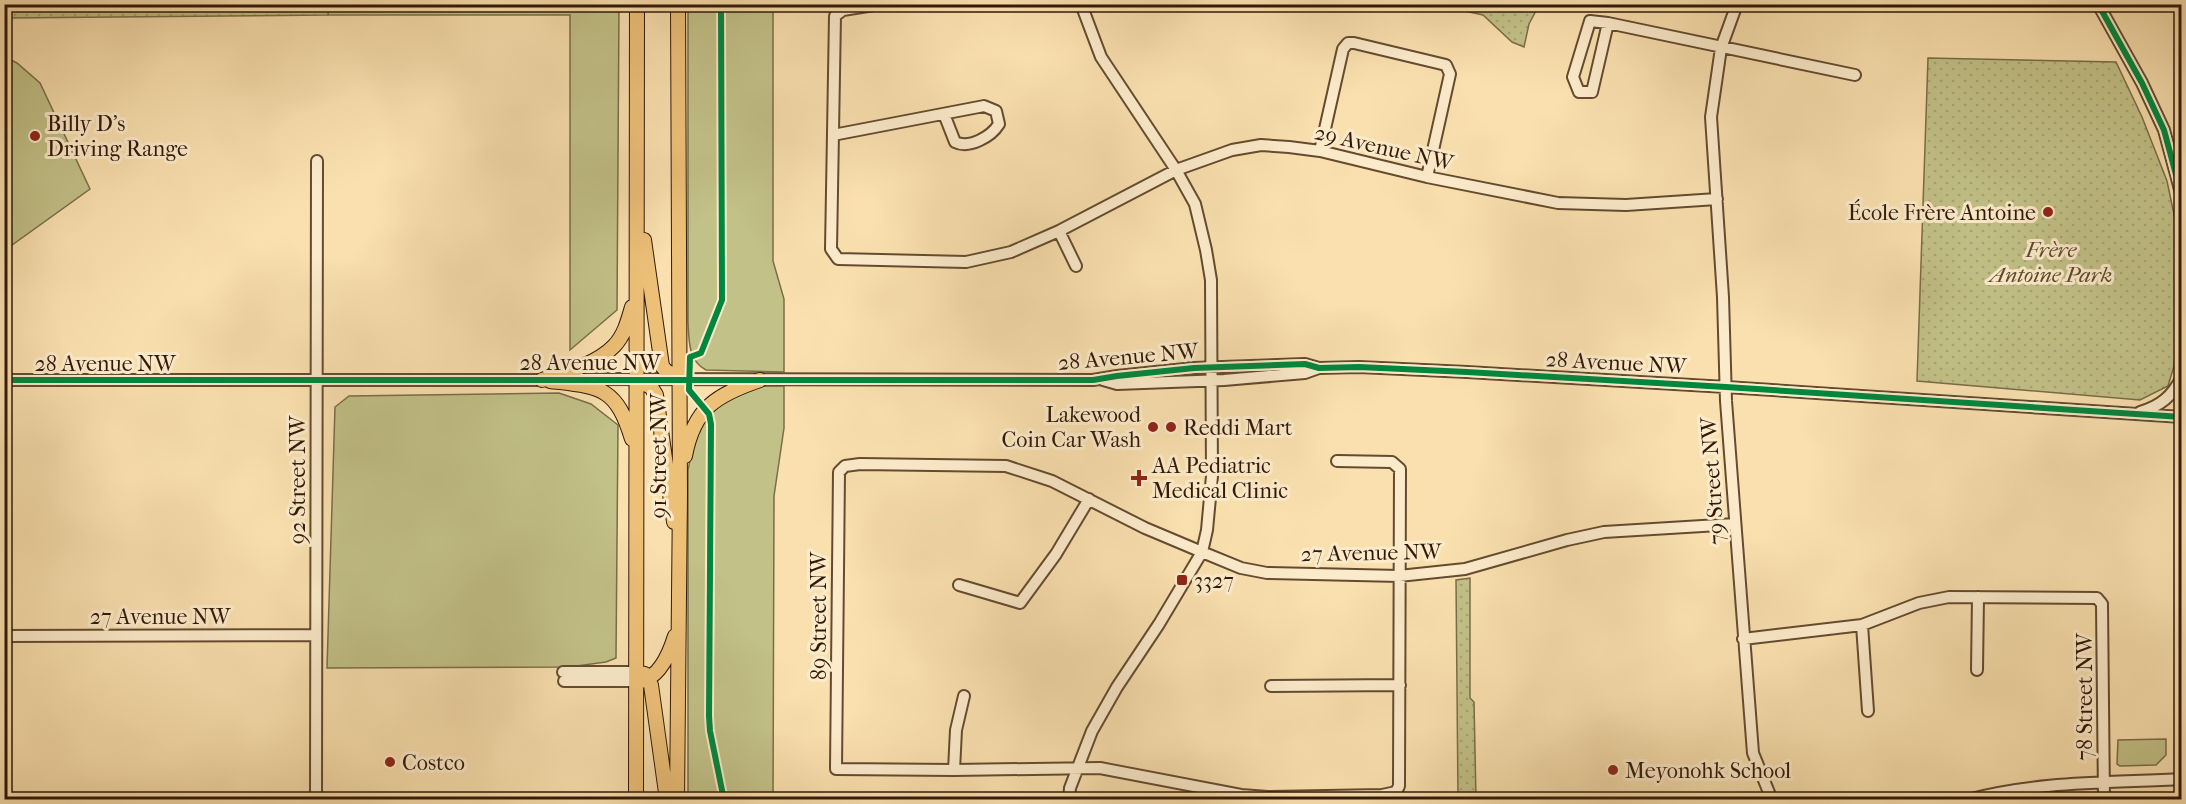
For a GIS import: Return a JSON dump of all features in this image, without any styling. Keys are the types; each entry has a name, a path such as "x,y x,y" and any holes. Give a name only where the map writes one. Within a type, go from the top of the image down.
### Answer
{"main road":[{"name":"91 Street NW","path":"636,800 640,677 636,379 637,4"},
{"name":"91 Street NW","path":"677,800 680,592 678,4"},
{"path":"637,212 644,235 662,366 679,379"},
{"path":"542,380 571,371 609,351 628,322 637,287"},
{"path":"636,379 651,387 657,395 668,487 679,550"},
{"path":"542,380 592,387 609,395 623,412 637,455"},
{"path":"680,494 687,446 693,428 704,409 726,393 760,380"},
{"path":"667,800 654,696 640,677 663,663 672,648 680,592"}],"street":[{"path":"880,4 838,12 834,20 833,135 987,106 996,111 999,124 992,133 964,145 955,142 945,114"},
{"path":"1069,800 1070,788 1092,731 1202,552 1207,530 1212,476 1211,280 1195,204 1176,170 1101,57 1081,4"},
{"name":"79 Street NW","path":"1737,4 1721,48 1711,117 1735,524 1753,753 1772,800"},
{"path":"2098,4 2142,83 2164,130 2181,197"},
{"path":"1608,23 1592,92 1579,92 1573,78 1590,21 1608,23 1855,75"},
{"path":"1320,151 1343,50 1348,43 1354,42 1446,65 1450,69 1441,120 1427,177"},
{"name":"29 Avenue NW","path":"833,135 831,249 838,259 966,262 1011,252 1059,231 1176,170 1232,150 1261,145 1320,151 1427,177 1558,203 1626,205 1717,199"},
{"name":"92 Street NW","path":"316,800 317,161"},
{"path":"1059,231 1076,266"},
{"name":"28 Avenue NW","path":"4,380 1102,380 1117,376 1212,367 1305,364 1319,368 1359,367 1455,371 2181,417"},
{"name":"28 Avenue NW","path":"1102,380 1117,384 1212,381 1305,374 1319,368"},
{"path":"2135,413 2152,408 2164,401 2170,396 2181,377"},
{"path":"964,696 956,730 954,770 1100,768 1241,795 1268,797 1382,795 1396,792 1399,786 1400,469 1392,462 1337,461"},
{"name":"27 Avenue NW","path":"845,466 860,464 1006,466 1052,481 1145,528 1241,568 1267,573 1399,576 1465,569 1566,540 1604,532 1735,524"},
{"name":"89 Street NW","path":"845,466 838,472 836,769 954,770"},
{"path":"959,585 1020,603 1056,554 1089,499"},
{"path":"1743,639 1862,625 1919,603 1949,597 1978,597 1977,670"},
{"name":"78 Street NW","path":"1978,597 2097,598 2102,604 2104,800"},
{"path":"1862,625 1868,711"},
{"name":"27 Avenue NW","path":"4,636 316,635"},
{"path":"563,676 640,677"},
{"path":"1271,686 1400,685"},
{"path":"1967,800 1996,792 2033,786 2181,779"}],"green space":[{"path":"329,4 619,5 617,310 570,350 570,15 328,15"},
{"path":"4,5 329,5 328,15 5,18"},
{"path":"688,5 773,5 773,261 784,299 784,372 706,370 696,361 691,349 688,322"},
{"path":"1437,5 1539,5 1529,24 1524,47 1512,42 1483,15"},
{"name":"Billy D's Driving Range","path":"5,57 17,63 40,83 90,189 5,250"},
{"name":"Frère Antoine Park","path":"1928,58 2116,62 2142,117 2167,181 2180,243 2181,332 2168,386 2140,400 1917,381"},
{"path":"784,386 784,428 774,496 773,799 688,800 688,470 694,440 710,410 750,388"},
{"path":"559,393 591,404 618,425 616,658 606,662 569,667 327,668 335,407 349,396"},
{"path":"1470,578 1470,698 1474,702 1476,799 1458,799 1456,580"},
{"path":"2166,739 2166,755 2156,765 2120,766 2117,764 2118,740"}],"cycle path":[{"path":"721,4 722,300 701,353 690,357 689,390 709,414 711,424 709,716 724,800"},
{"path":"2098,4 2142,83 2164,130 2182,197"},
{"path":"4,380 1093,380 1194,368 1305,364 1319,368 1359,367 1467,372 2182,417"}],"place":[{"name":"Billy D's Driving Range","path":"35,136"},
{"name":"École Frère Antoine","path":"2048,212"},
{"name":"Lakewood Coin Car Wash","path":"1153,427"},
{"name":"Reddi Mart","path":"1171,427"},
{"name":"AA Pediatric Medical Clinic","path":"1139,478"},
{"name":"3327","path":"1182,580"},
{"name":"Costco","path":"390,762"},
{"name":"Meyonohk School","path":"1613,770"}]}
